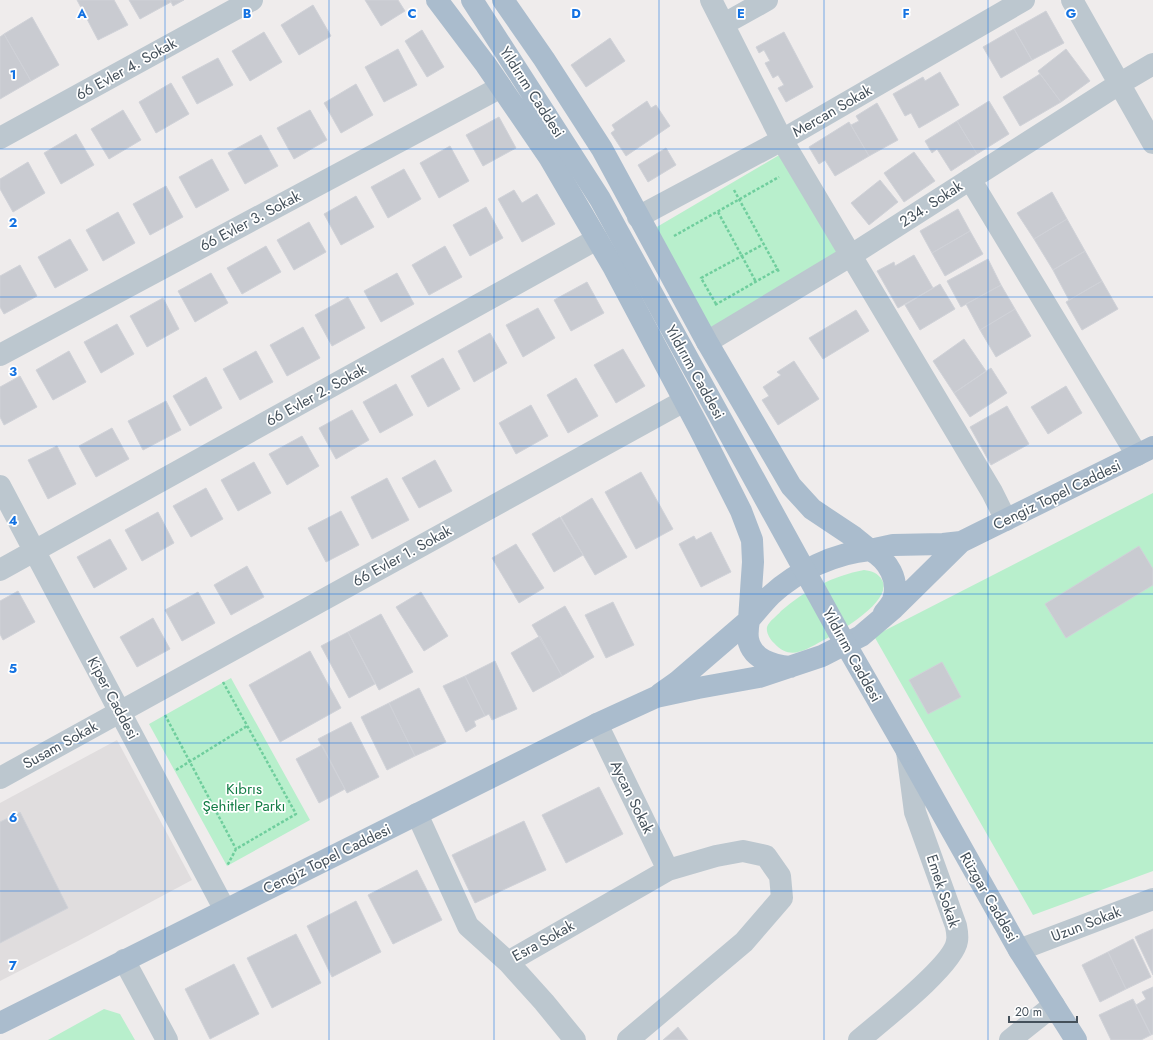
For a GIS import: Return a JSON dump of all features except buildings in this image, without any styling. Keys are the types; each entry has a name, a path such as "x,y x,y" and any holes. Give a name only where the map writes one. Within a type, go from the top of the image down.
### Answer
{"main road":[{"path":"437,0 501,87 549,157 614,268 741,511 752,540 753,562 748,639 752,649 758,656 767,662 776,666 790,667"},
{"name":"Yıldırım Caddesi","path":"472,0 600,199 838,631 907,751"},
{"path":"503,0 544,59 602,149 707,342 791,486 812,509 877,554 894,575 895,588 893,601 880,619"},
{"name":"Cengiz Topel Caddesi","path":"961,542 1145,451"},
{"path":"656,697 677,682 749,620 771,595 794,577 842,555 893,545 943,544 961,542"},
{"path":"656,697 759,677 822,656 861,636 927,576 961,542"},
{"name":"Cengiz Topel Caddesi","path":"0,1022 597,724 656,697"},
{"name":"Rüzgar Caddesi","path":"907,751 1020,950 1076,1040"}],"street":[{"name":"66 Evler 4. Sokak","path":"0,138 252,0"},
{"path":"711,0 782,140 992,492 1006,520"},
{"path":"724,24 768,0"},
{"name":"Mercan Sokak","path":"638,217 782,140 1024,0"},
{"path":"1072,0 1153,143"},
{"name":"234. Sokak","path":"707,342 850,256 1119,84 1153,64"},
{"name":"66 Evler 3. Sokak","path":"0,355 501,87"},
{"path":"970,179 1145,451"},
{"name":"66 Evler 2. Sokak","path":"0,570 35,552 597,239"},
{"name":"66 Evler 1. Sokak","path":"120,711 684,401"},
{"name":"Kiper Caddesi","path":"0,486 225,910"},
{"name":"Susam Sokak","path":"0,778 120,711"},
{"name":"Aycan Sokak","path":"597,724 668,870"},
{"name":"Emek Sokak","path":"859,1040 934,975 950,959 958,942 956,926 915,812 907,751"},
{"name":"Esra Sokak","path":"417,814 468,926 508,962 668,870 716,856 743,851 766,856 780,876 782,898 744,942 628,1040"},
{"name":"Uzun Sokak","path":"1020,950 1153,899"},
{"path":"124,960 167,1040"},
{"path":"508,962 544,1002 575,1040"},
{"path":"1010,1040 1054,1005"}],"path":[{"path":"672,238 798,168"},
{"path":"724,171 781,275"},
{"path":"718,212 756,282"},
{"path":"716,304 701,278 764,244"},
{"path":"710,308 778,269"},
{"path":"223,682 296,814 236,849 228,866"},
{"path":"165,715 236,849"},
{"path":"175,771 247,726"}],"shaded area":[{"path":"117,740 192,880 0,981 0,803"}],"green space":[{"path":"781,154 840,255 709,332 650,231"},
{"path":"1153,493 1153,871 1033,915 874,636"},
{"path":"864,570 877,574 882,580 883,588 880,597 872,606 851,624 810,648 798,652 786,652 771,640 767,631 768,625 790,603 810,590 830,580"},
{"name":"Kıbrıs Şehitler Parkı","path":"231,678 310,820 227,866 149,724"},
{"path":"104,1009 120,1014 135,1040 48,1040"}]}
